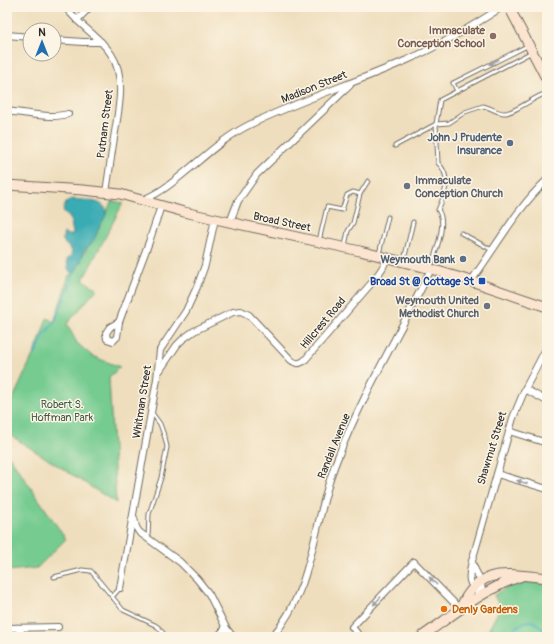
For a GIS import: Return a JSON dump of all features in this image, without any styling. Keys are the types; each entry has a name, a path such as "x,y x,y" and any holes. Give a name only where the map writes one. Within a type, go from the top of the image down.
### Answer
{"main road":[{"path":"509,7 531,48 543,63 547,80"},
{"name":"Broad Street","path":"7,185 106,192 143,200 161,206 215,219 431,269 547,307"},
{"path":"460,609 464,600 477,584 498,575 510,574 547,578"},
{"path":"421,637 460,609 507,581 522,576"}],"street":[{"name":"Putnam Street","path":"65,7 112,54 118,72 120,92 106,192"},
{"path":"77,20 90,7"},
{"name":"Madison Street","path":"143,200 169,185 218,144 242,129 439,45 467,30 502,7"},
{"path":"7,35 22,36"},
{"path":"62,41 101,42"},
{"path":"230,222 238,201 257,174 352,83"},
{"path":"7,111 62,116 68,114"},
{"path":"471,281 529,198 547,180"},
{"path":"119,322 161,206"},
{"name":"Whitman Street","path":"120,588 158,373 160,350 186,311 200,281 215,219"},
{"name":"Hillcrest Road","path":"158,373 177,345 187,335 200,327 238,311 245,312 249,315 291,360 295,363 301,363 375,279 383,267 382,257"},
{"name":"Randall Avenue","path":"272,637 289,612 300,591 329,483 342,447 369,390 431,269"},
{"name":"Shawmut Street","path":"482,596 477,584 470,579 469,573 472,561 509,431 525,389 547,347"},
{"path":"525,389 547,401"},
{"path":"509,431 547,443"},
{"path":"497,474 547,489"},
{"path":"133,514 136,527 148,539 180,562 197,579 215,606 226,628 233,637"},
{"name":"Shawmut Street","path":"472,561 477,584 482,596"},
{"path":"360,637 352,627 414,562 460,609"},
{"path":"7,628 58,627"},
{"path":"17,628 21,632 22,637"},
{"path":"217,637 226,628"}],"lane":[{"path":"457,91 453,83 531,48"},
{"path":"431,269 442,226 442,217 438,210 444,194 446,178 446,173 443,167 438,163 436,124 440,100 531,48"},
{"path":"395,146 436,124 448,123 465,112 483,106 507,113 537,96 547,93"},
{"path":"344,248 348,232 353,223 360,194 368,181"},
{"path":"319,242 327,207 342,210 347,195 353,192 360,194"},
{"path":"382,257 388,217"},
{"path":"403,262 413,222"},
{"path":"461,233 492,250"},
{"path":"148,539 149,514 161,478 167,447 160,424 151,411"},
{"path":"54,577 82,570 91,571 123,610 155,625 166,637"},
{"name":"Whitman Street","path":"112,597 120,588"}],"green space":[{"name":"Robert S. Hoffman Park","path":"112,201 123,203 83,280 97,289 67,324 77,343 92,356 120,367 109,377 116,503 10,435 7,442 7,412 38,344 47,318 54,322 69,275 73,274"},
{"path":"7,453 66,539 37,568 7,571"},
{"path":"514,583 547,583 547,637 485,637 500,608 494,595"}],"water":[{"path":"71,199 86,200 98,203 105,208 106,213 94,240 84,250 81,261 74,274 72,274 68,269 67,260 72,251 63,241 64,233 71,236 73,233 70,218 63,210 66,203"}],"waterway":[{"path":"35,355 45,333 54,323 70,285 72,274"},
{"path":"506,637 519,625 526,621 536,623 547,633"}],"place":[{"name":"Immaculate Conception School","path":"493,36"},
{"name":"John J Prudente Insurance","path":"510,143"},
{"name":"Immaculate Conception Church","path":"407,186"},
{"name":"Weymouth Bank","path":"463,259"},
{"name":"Broad St @ Cottage St","path":"482,281"},
{"name":"Weymouth United Methodist Church","path":"487,306"},
{"name":"Denly Gardens","path":"444,609"}]}
